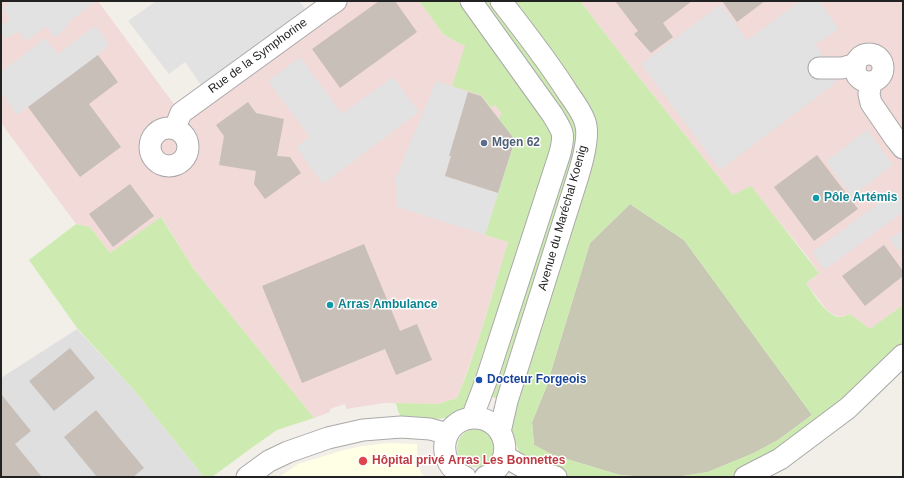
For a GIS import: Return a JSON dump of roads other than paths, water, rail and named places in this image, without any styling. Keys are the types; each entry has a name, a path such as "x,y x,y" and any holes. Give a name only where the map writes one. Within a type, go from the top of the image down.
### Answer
{"street":[{"name":"Avenue du Maréchal Koenig","path":"471,1 555,119 561,128 564,138 486,381 472,418"},
{"name":"Avenue du Maréchal Koenig","path":"500,432 507,401 578,176 586,137 586,122 575,103 501,1"},
{"name":"Rue de la Symphorine","path":"178,121 325,4"},
{"path":"819,68 842,68 856,64 862,56 867,54 880,59 883,67 879,78 871,82 869,94 871,103 903,148"},
{"path":"745,477 780,459 848,408 903,355"},
{"path":"465,477 459,475 452,469 447,461 445,443 452,428 458,423 472,418 480,418 494,424 503,436 505,442 504,456 501,465 494,472 485,477"},
{"path":"247,477 269,461 288,452 328,438 362,430 401,427 430,429 448,434"},
{"path":"504,456 523,467 556,477"}],"place":[{"name":"Mgen 62","path":"484,143"},
{"name":"Pôle Artémis","path":"816,198"},
{"name":"Arras Ambulance","path":"330,305"},
{"name":"Docteur Forgeois","path":"479,380"},
{"name":"Hôpital privé Arras Les Bonnettes","path":"363,461"}]}
